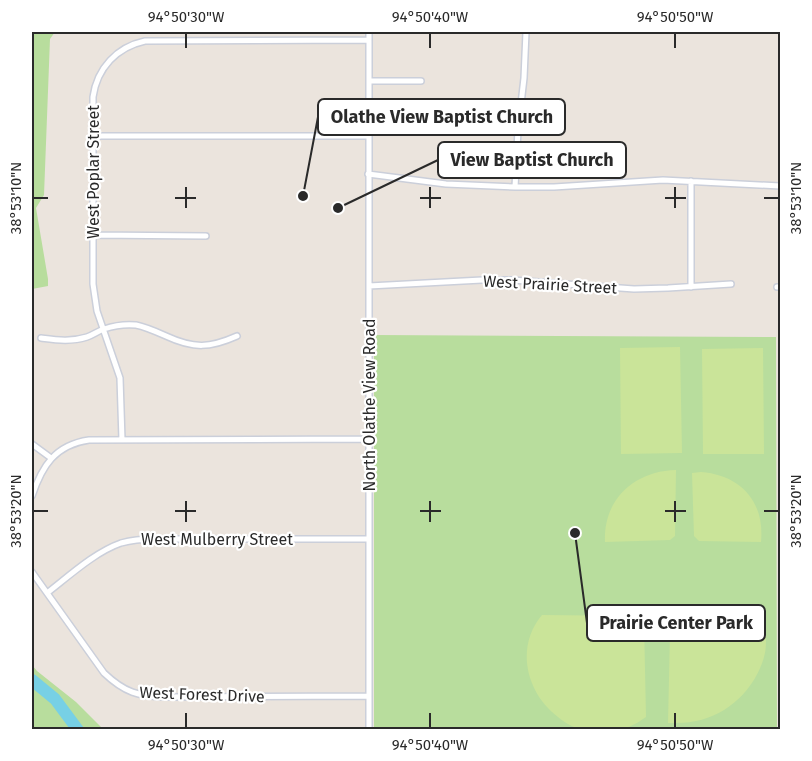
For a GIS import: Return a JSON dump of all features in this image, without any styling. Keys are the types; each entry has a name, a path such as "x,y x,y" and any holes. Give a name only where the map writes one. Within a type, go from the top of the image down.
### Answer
{"street":[{"name":"North Olathe View Road","path":"369,32 369,729"},
{"path":"515,187 526,32"},
{"name":"West Poplar Street","path":"122,440 120,378 97,310 93,284 93,97 98,78 107,63 126,47 154,40 369,40"},
{"path":"369,81 421,81"},
{"path":"93,136 369,136"},
{"path":"369,174 446,184 515,187 554,187 663,180 780,186"},
{"path":"691,181 691,286"},
{"path":"93,235 206,236"},
{"name":"West Prairie Street","path":"369,286 492,280 634,289 731,284"},
{"path":"41,338 66,341 88,337 104,329 121,326 146,328 179,342 194,345 219,344 237,336"},
{"path":"32,496 42,471 51,458 63,448 78,441 369,438"},
{"path":"32,444 51,458"},
{"name":"West Mulberry Street","path":"47,593 110,547 130,541 368,539"},
{"name":"West Forest Drive","path":"32,572 104,673 115,683 134,694 166,697 369,696"}],"green space":[{"path":"32,32 55,32 50,39 44,195 36,208 48,286 32,289"},
{"path":"374,335 776,337 777,729 374,730"},
{"path":"680,347 682,453 621,454 620,348"},
{"path":"763,348 764,454 703,454 702,349"},
{"path":"676,470 675,536 670,540 605,542 609,513 624,490 647,476"},
{"path":"701,472 727,478 747,493 759,514 761,542 699,541 694,536 692,473"},
{"path":"542,615 637,616 644,622 646,717 620,729 583,730 567,723 547,707 532,683 527,655 529,641"},
{"path":"765,625 766,645 760,669 739,699 708,718 668,723 670,633 677,627"},
{"path":"32,665 76,702 103,729 32,729"}],"waterway":[{"path":"32,680 55,699 78,730"}],"place":[{"name":"Olathe View Baptist Church","path":"303,196"},
{"name":"View Baptist Church","path":"338,208"},
{"name":"Prairie Center Park","path":"575,533"}]}
